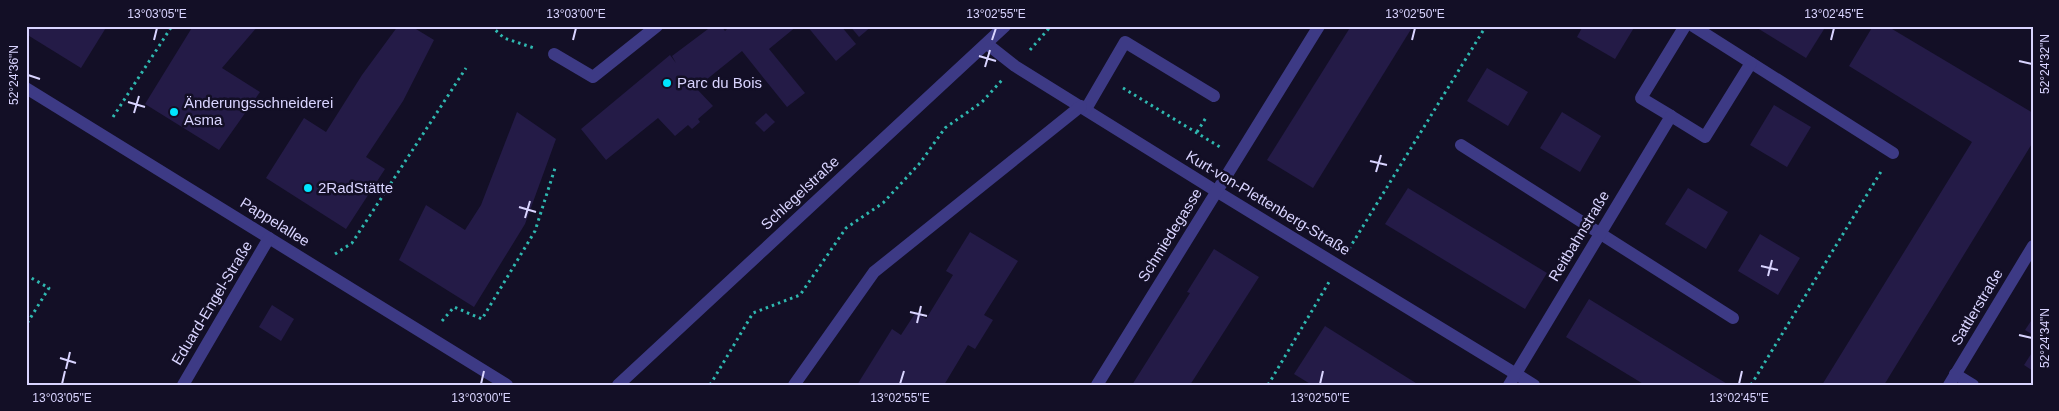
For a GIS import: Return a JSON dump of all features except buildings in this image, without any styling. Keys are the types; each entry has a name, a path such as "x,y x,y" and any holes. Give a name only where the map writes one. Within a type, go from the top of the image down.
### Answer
{"street":[{"path":"554,54 592,77 657,26"},
{"name":"Schlegelstraße","path":"618,385 988,44 1005,26"},
{"name":"Schmiedegasse","path":"1097,385 1319,26"},
{"path":"1685,26 1641,98 1704,137 1751,63"},
{"path":"1693,26 1893,153"},
{"path":"794,385 874,272 1083,108 1105,77 1125,42 1214,96"},
{"name":"Kurt-von-Plettenberg-Straße","path":"988,44 1015,66 1534,385"},
{"name":"Pappelallee","path":"26,88 506,385"},
{"name":"Reitbahnstraße","path":"1509,385 1671,116"},
{"path":"1461,145 1733,318"},
{"name":"Eduard-Engel-Straße","path":"183,385 269,238"},
{"name":"Sattlerstraße","path":"1952,380 2033,246"},
{"path":"1952,380 1973,385"}],"path":[{"path":"102,134 172,26"},
{"path":"491,26 504,38 554,54"},
{"path":"710,385 753,313 800,295 846,228 883,202 920,163 945,128 982,102 1051,26"},
{"path":"1268,385 1339,265 1486,26"},
{"path":"316,267 352,243 466,68"},
{"path":"1105,77 1237,158"},
{"path":"1751,385 1893,153"},
{"path":"429,337 454,306 482,319 535,231 556,165"},
{"path":"26,275 49,288 26,325"},
{"path":"26,382 31,385"}],"place":[{"name":"Parc du Bois","path":"667,83"},
{"name":"Änderungsschneiderei Asma","path":"174,112"},
{"name":"2RadStätte","path":"308,188"}]}
